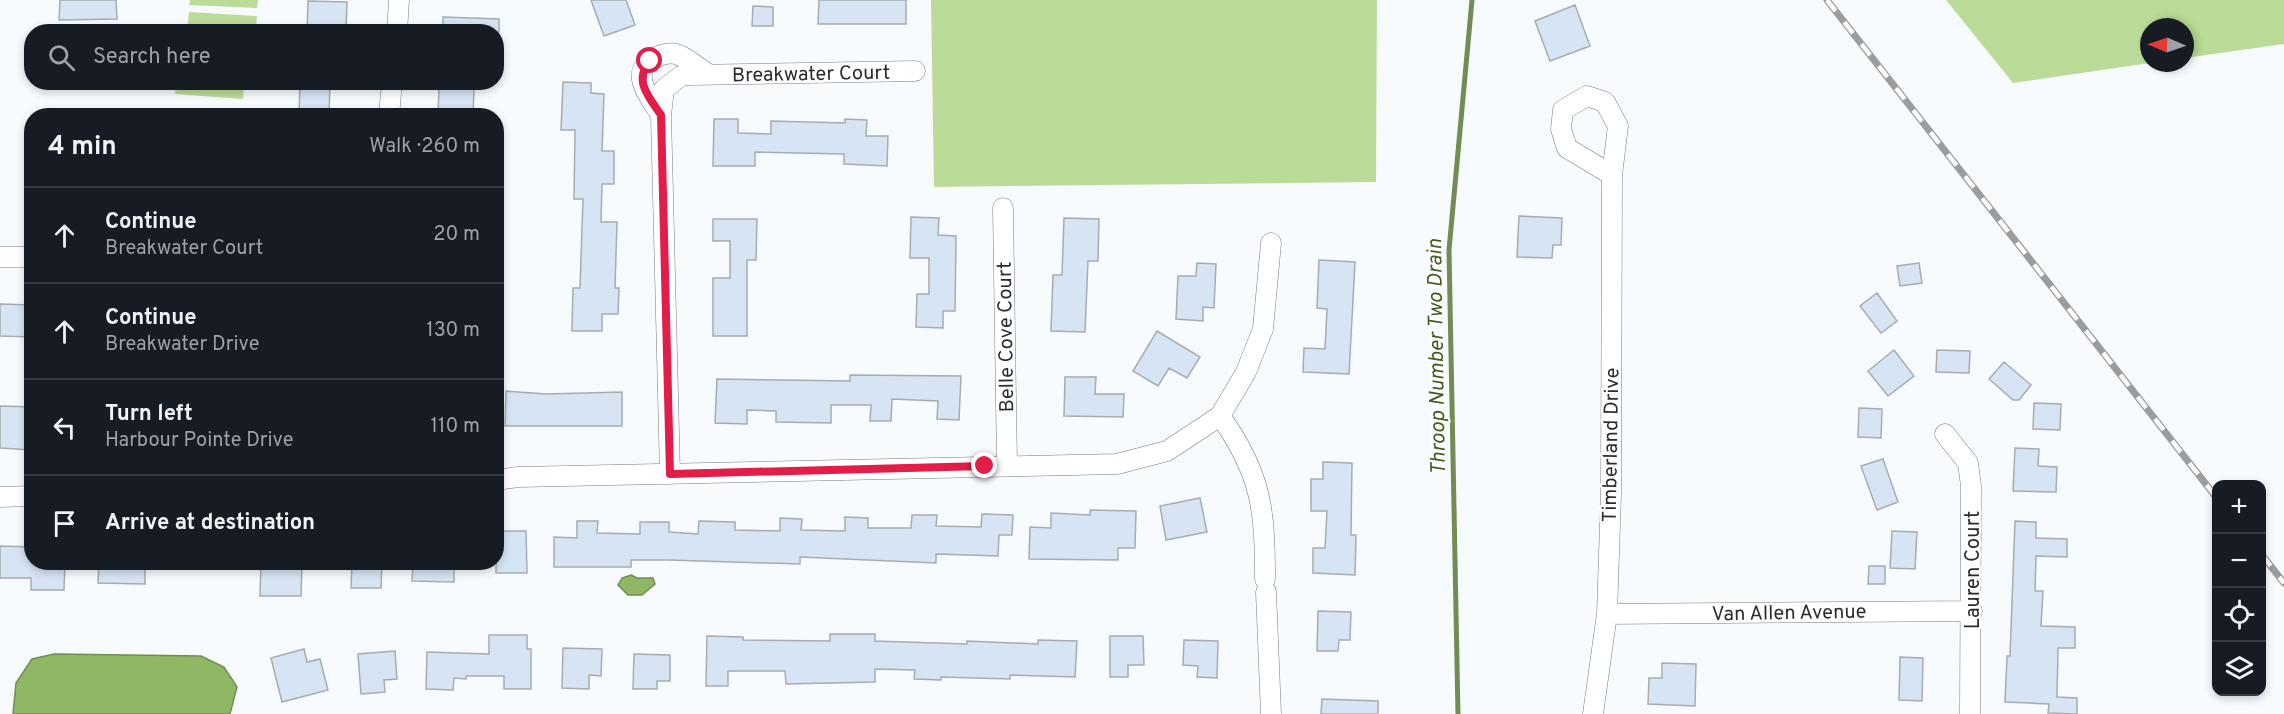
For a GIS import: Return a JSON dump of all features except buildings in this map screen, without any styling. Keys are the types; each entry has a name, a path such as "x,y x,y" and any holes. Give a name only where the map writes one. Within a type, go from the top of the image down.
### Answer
{"street":[{"path":"398,24 399,0"},
{"name":"Breakwater Court","path":"661,115 642,82 643,68 650,61 664,54 678,55 708,74"},
{"name":"Breakwater Court","path":"661,115 664,90 681,76 915,71"},
{"path":"390,108 391,90"},
{"path":"661,115 670,474"},
{"name":"Timberland Drive","path":"1593,714 1607,614 1611,495 1612,175"},
{"name":"Belle Cove Court","path":"1002,208 1007,466"},
{"path":"504,480 1117,464 1167,451 1221,416 1246,372 1263,329 1271,243"},
{"path":"0,257 24,257"},
{"path":"1221,416 1253,469 1265,526 1265,586 1271,714"},
{"name":"Lauren Court","path":"1945,434 1968,463 1973,519 1970,714"},
{"path":"0,497 24,496"},
{"name":"Van Allen Avenue","path":"1607,614 1972,611"}],"shaded area":[{"path":"190,0 258,0 257,8 189,5"},
{"path":"931,0 1377,0 1376,182 934,187"},
{"path":"1946,0 2284,0 2284,44 2194,57 2194,18 2140,18 2140,64 2013,83"},
{"path":"189,12 257,16 256,24 188,24"},
{"path":"175,90 244,90 243,99 175,94"},
{"path":"631,575 637,578 653,578 655,584 642,595 628,595 618,585 622,578"},
{"path":"54,654 201,656 224,667 237,687 230,714 13,714 16,683 32,659"}],"waterway":[{"name":"Throop Number Two Drain","path":"1458,714 1449,250 1472,0"}],"railway":[{"path":"1827,0 2212,492"},
{"path":"2266,560 2284,583"}],"route":[{"path":"650,61 643,68 642,82 661,115 670,474 985,466"}]}
